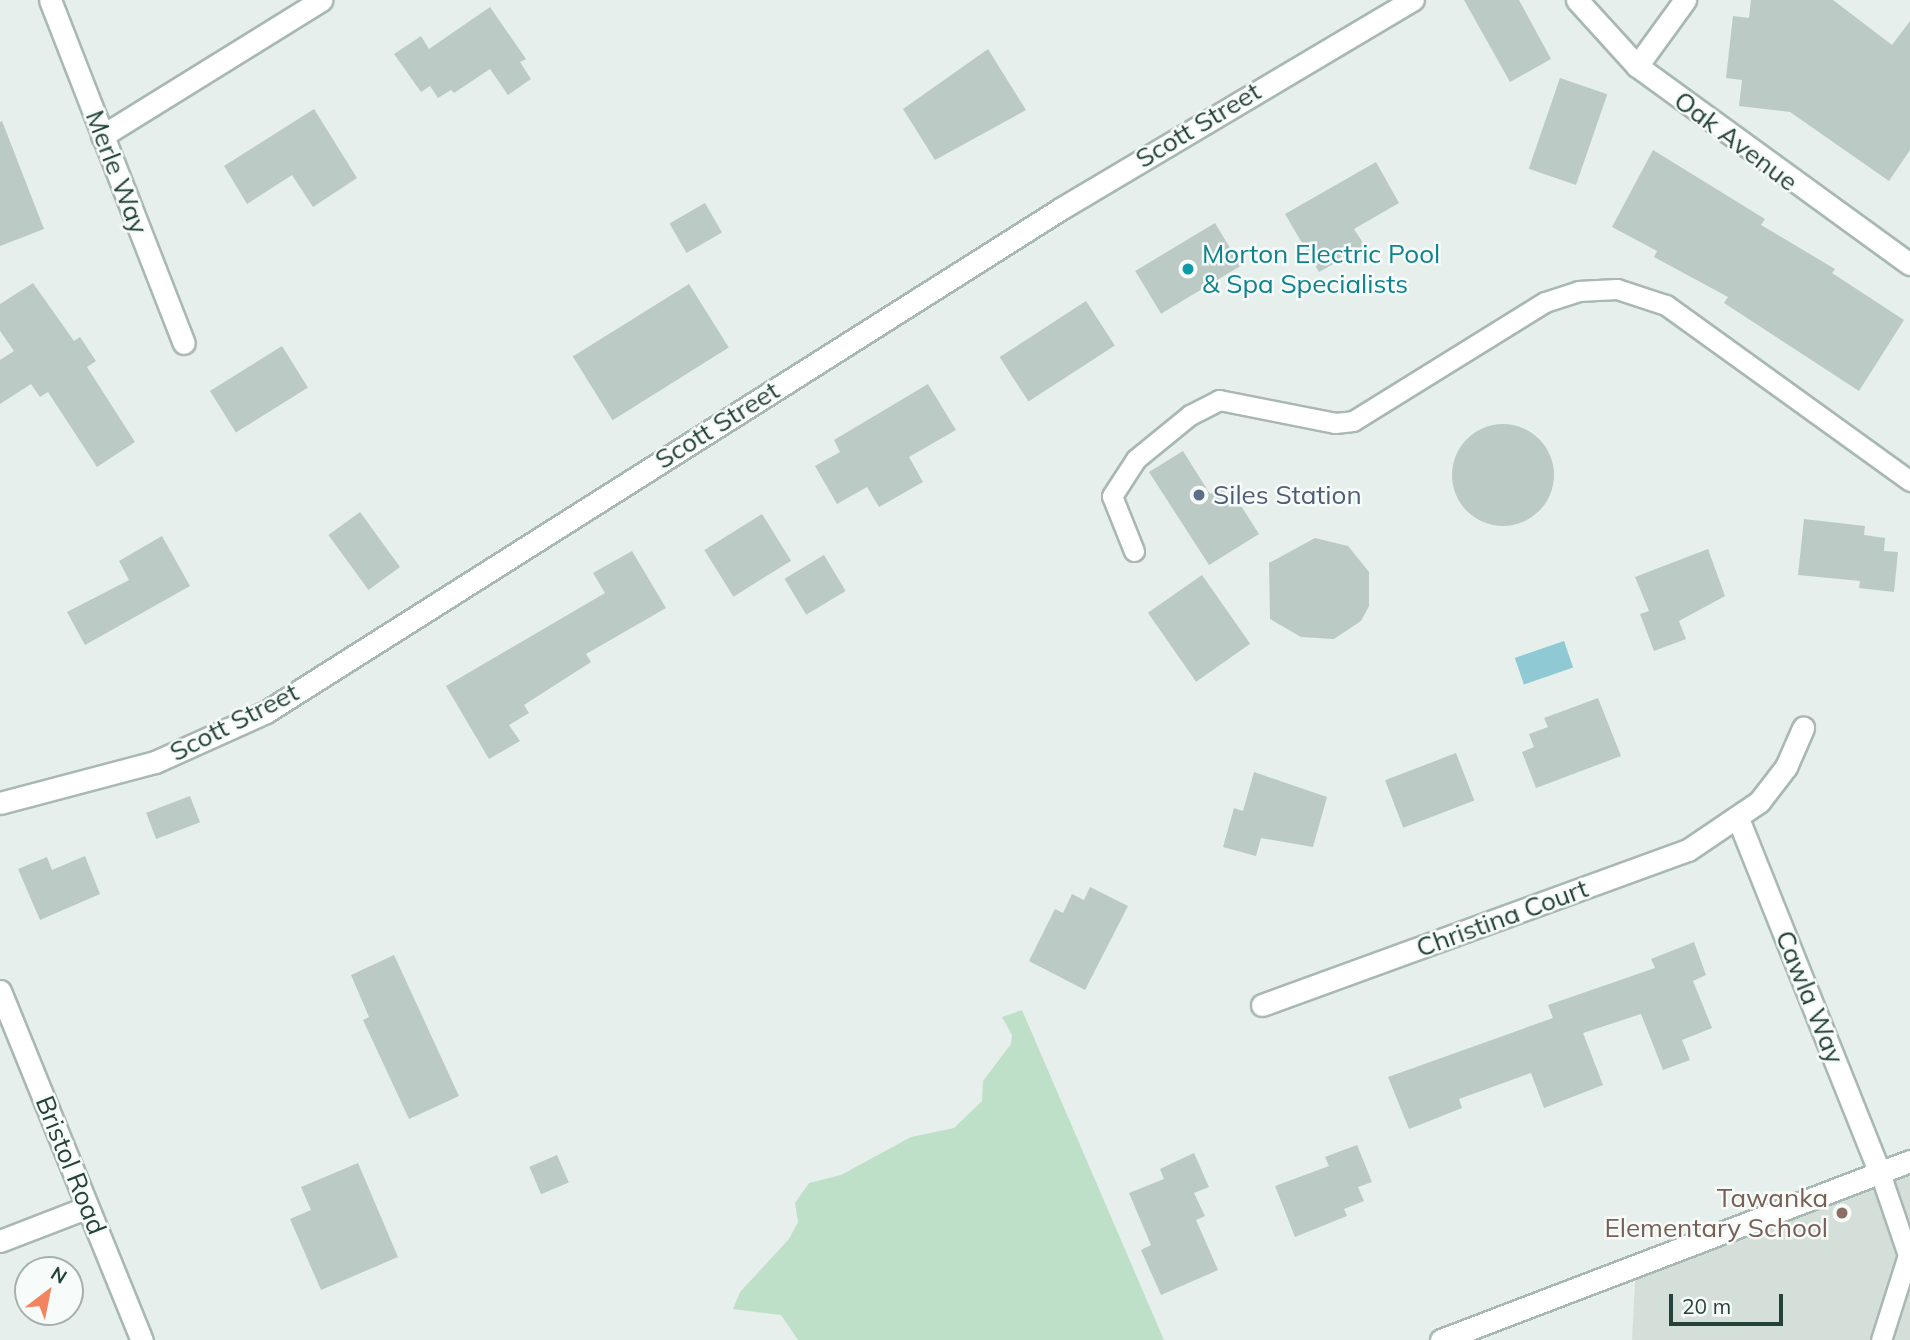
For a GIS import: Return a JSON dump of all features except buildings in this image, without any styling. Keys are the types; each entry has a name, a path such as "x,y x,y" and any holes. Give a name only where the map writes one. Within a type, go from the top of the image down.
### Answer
{"street":[{"name":"Merle Way","path":"50,0 184,343"},
{"path":"102,136 321,0"},
{"name":"Scott Street","path":"0,803 155,762 266,712 1062,208 1413,0"},
{"name":"Oak Avenue","path":"1577,0 1637,66 1910,264"},
{"path":"1637,66 1685,0"},
{"name":"Christina Court","path":"1262,1005 1688,850 1739,821 1786,767 1803,729"},
{"name":"Cawla Way","path":"1739,821 1880,1173"},
{"name":"Bristol Road","path":"0,991 142,1340"},
{"path":"1441,1340 1910,1161"},
{"path":"0,1241 88,1207"}],"lane":[{"path":"1134,551 1112,496 1136,459 1190,415 1219,400 1335,424 1353,421 1545,302 1578,291 1617,289 1666,305 1910,481"},
{"path":"1880,1173 1908,1255 1881,1340"}],"shaded area":[{"name":"Tawanka Elementary School","path":"1910,1161 1910,1340 1632,1340 1636,1265"}],"green space":[{"path":"1022,1010 1164,1340 798,1340 781,1315 733,1309 740,1292 789,1239 798,1222 795,1203 809,1183 841,1175 911,1137 954,1128 982,1101 983,1081 1011,1044 1012,1035 1002,1017"}],"water":[{"path":"1564,641 1573,667 1524,684 1515,658"}],"place":[{"name":"Morton Electric Pool & Spa Specialists","path":"1188,269"},
{"name":"Siles Station","path":"1199,495"},
{"name":"Tawanka Elementary School","path":"1842,1213"}]}
